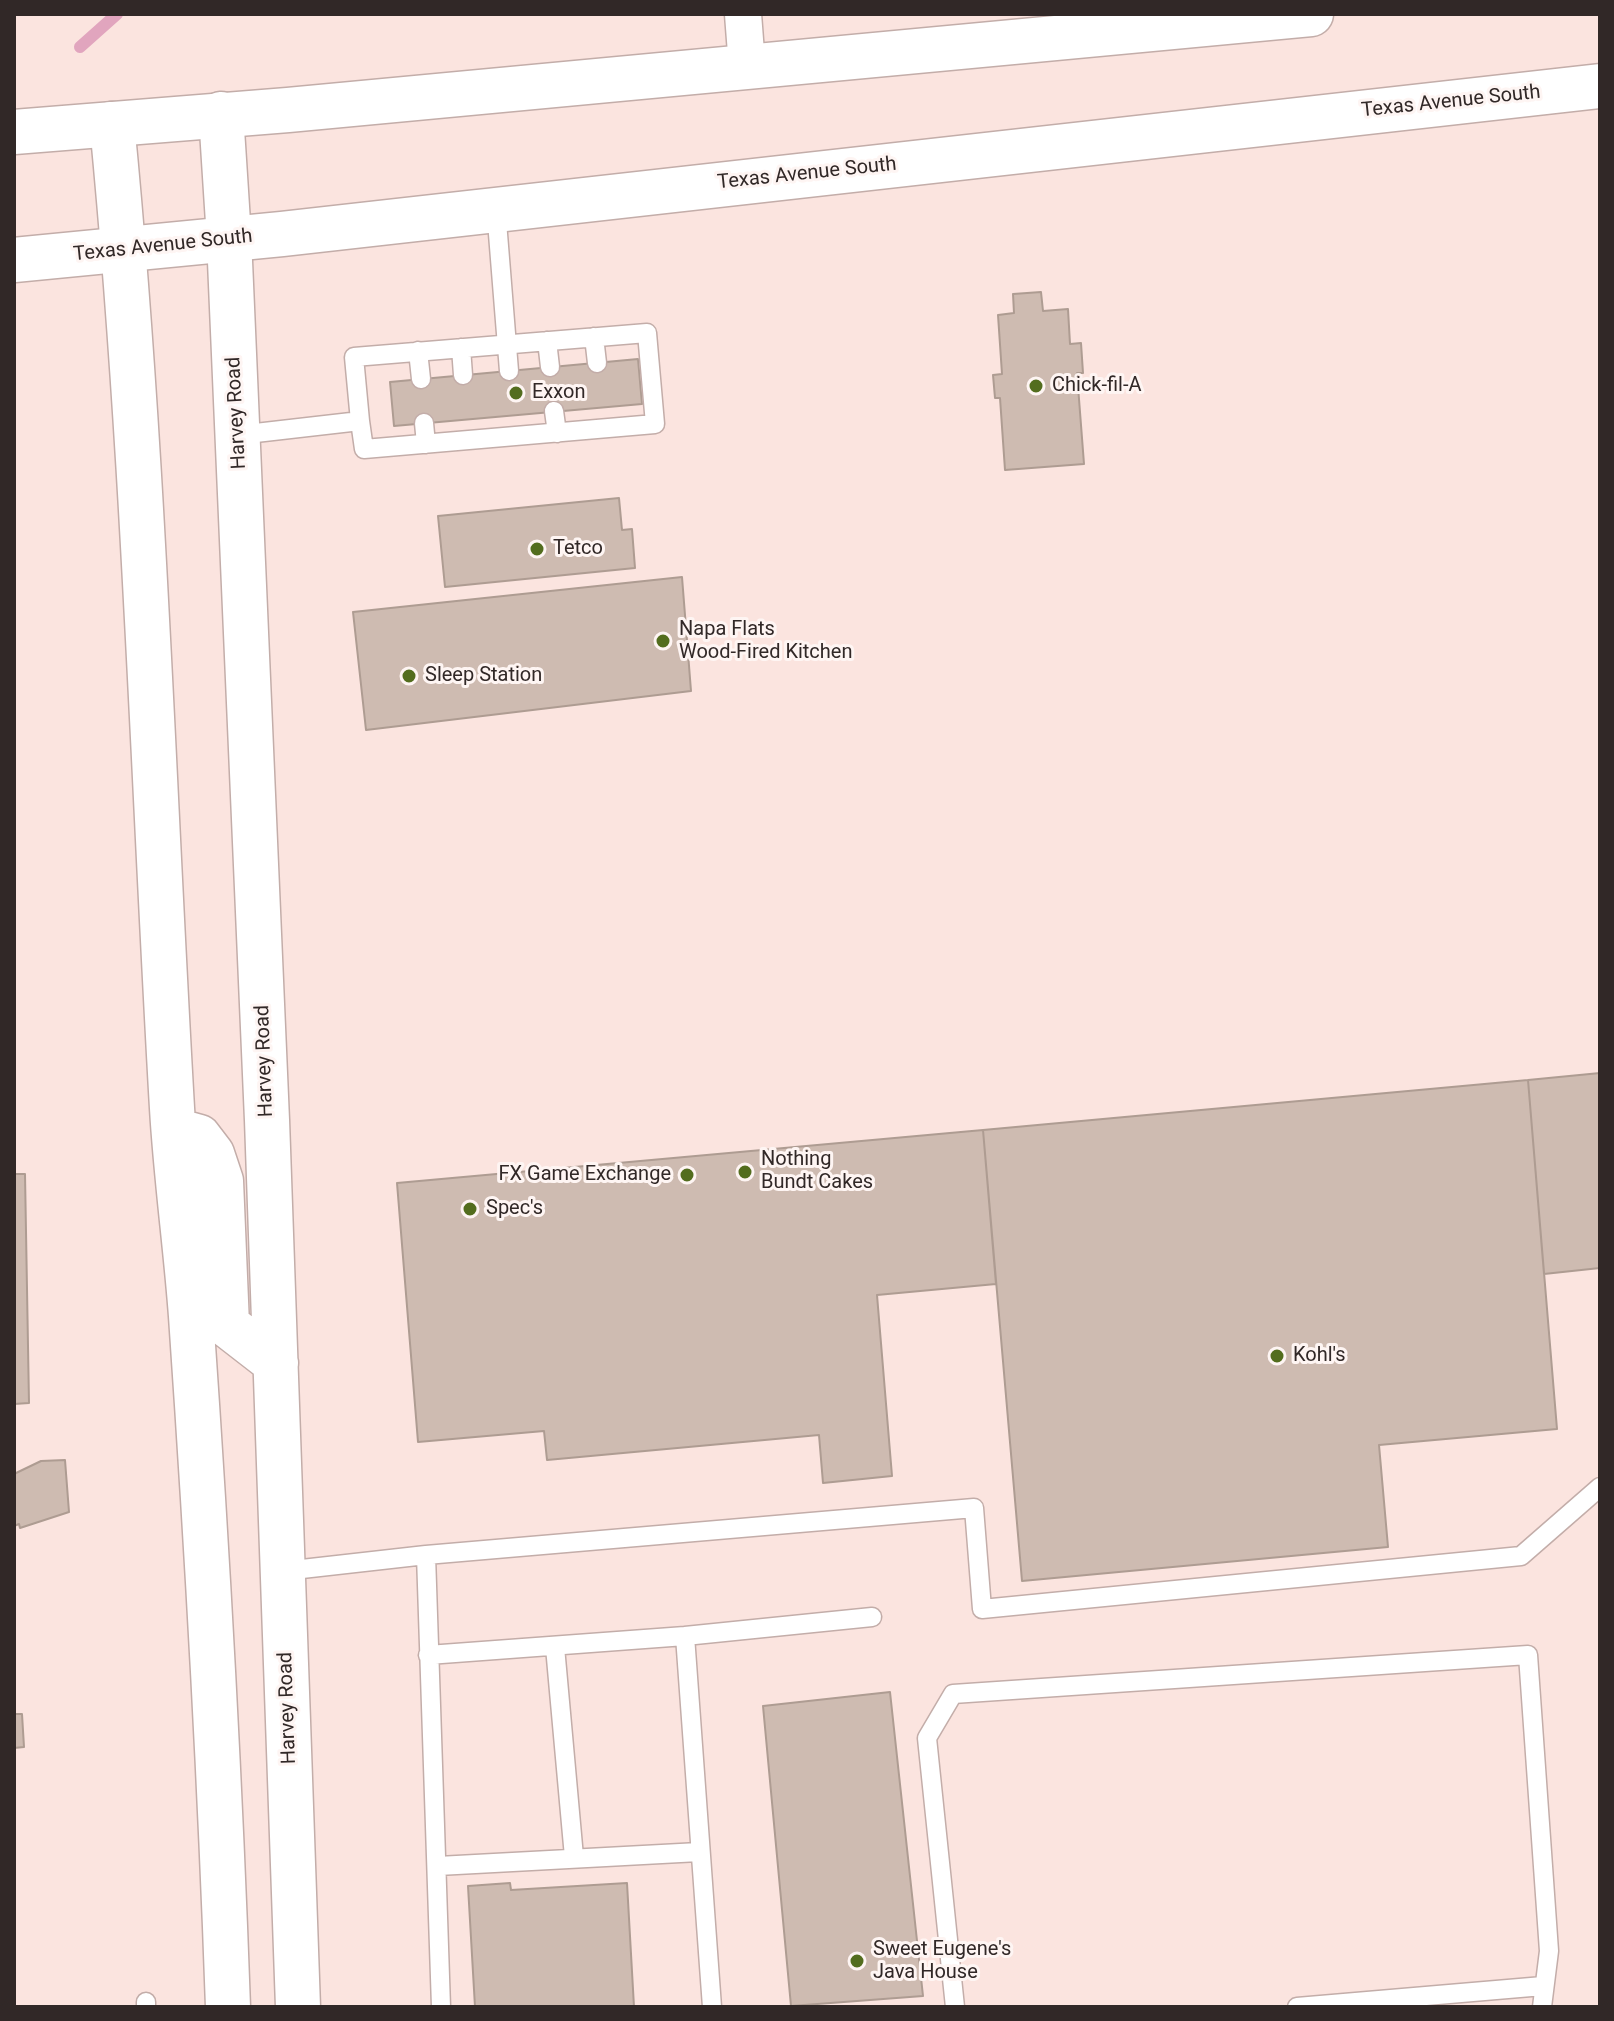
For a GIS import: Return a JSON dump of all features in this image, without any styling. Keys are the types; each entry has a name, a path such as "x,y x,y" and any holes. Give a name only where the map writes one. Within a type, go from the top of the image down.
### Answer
{"main road":[{"path":"14,132 1311,14"},
{"name":"Texas Avenue South","path":"14,260 1600,86"},
{"name":"Harvey Road","path":"221,114 238,435 276,1363 298,2007"},
{"path":"112,124 124,249 149,608 160,884 174,1130 204,1524 228,2007"},
{"path":"174,1130 199,1137 212,1154 221,1181 227,1325 276,1363"}],"street":[{"path":"743,14 747,66"}],"lane":[{"path":"496,209 509,371"},
{"path":"647,333 655,424 364,449 354,357 547,341 647,333"},
{"path":"594,337 597,363"},
{"path":"547,341 550,367"},
{"path":"461,348 463,375"},
{"path":"418,351 421,379"},
{"path":"601,408 602,428"},
{"path":"554,411 557,433"},
{"path":"511,416 513,436"},
{"path":"465,420 467,440"},
{"path":"238,435 360,421"},
{"path":"424,423 426,444"},
{"path":"284,1571 426,1555 974,1508 982,1609 1521,1556 1600,1487"},
{"path":"426,1555 441,2007"},
{"path":"428,1655 685,1636 872,1617"},
{"path":"685,1636 712,2007"},
{"path":"555,1647 574,1857"},
{"path":"955,2007 927,1738 953,1694 1528,1655 1549,1951 1542,2007"},
{"path":"438,1866 699,1852"},
{"path":"1297,2007 1543,1986"}],"building":[{"name":"Chick-fil-A","path":"1041,292 1043,311 1068,309 1070,344 1081,343 1083,373 1077,373 1084,464 1005,470 1000,398 995,398 993,375 1002,374 998,315 1014,313 1013,294"},
{"name":"Exxon","path":"638,359 642,404 394,426 390,382"},
{"name":"Tetco","path":"619,498 622,530 632,529 635,568 445,587 438,516"},
{"path":"682,577 691,691 366,730 353,612"},
{"path":"1600,1073 1600,1268 1544,1274 1528,1080"},
{"name":"Kohl's","path":"1528,1080 1557,1429 1379,1445 1388,1547 1022,1581 983,1130"},
{"path":"983,1130 996,1284 877,1295 892,1476 823,1483 819,1435 547,1460 544,1431 418,1442 397,1183"},
{"path":"14,1174 25,1174 29,1403 14,1404"},
{"path":"65,1460 69,1512 20,1528 19,1524 14,1526 14,1474 41,1461"},
{"path":"890,1692 923,1996 791,2006 763,1706"},
{"path":"14,1714 22,1714 24,1747 14,1748"},
{"path":"510,1883 511,1890 627,1883 634,2007 475,2007 468,1886"}],"waterway":[{"path":"80,47 117,14"}],"place":[{"name":"Chick-fil-A","path":"1036,386"},
{"name":"Exxon","path":"516,393"},
{"name":"Tetco","path":"537,549"},
{"name":"Napa Flats Wood-Fired Kitchen","path":"663,641"},
{"name":"Sleep Station","path":"409,676"},
{"name":"Nothing Bundt Cakes","path":"745,1172"},
{"name":"FX Game Exchange","path":"687,1175"},
{"name":"Spec's","path":"470,1209"},
{"name":"Kohl's","path":"1277,1356"},
{"name":"Sweet Eugene's Java House","path":"857,1961"}]}
